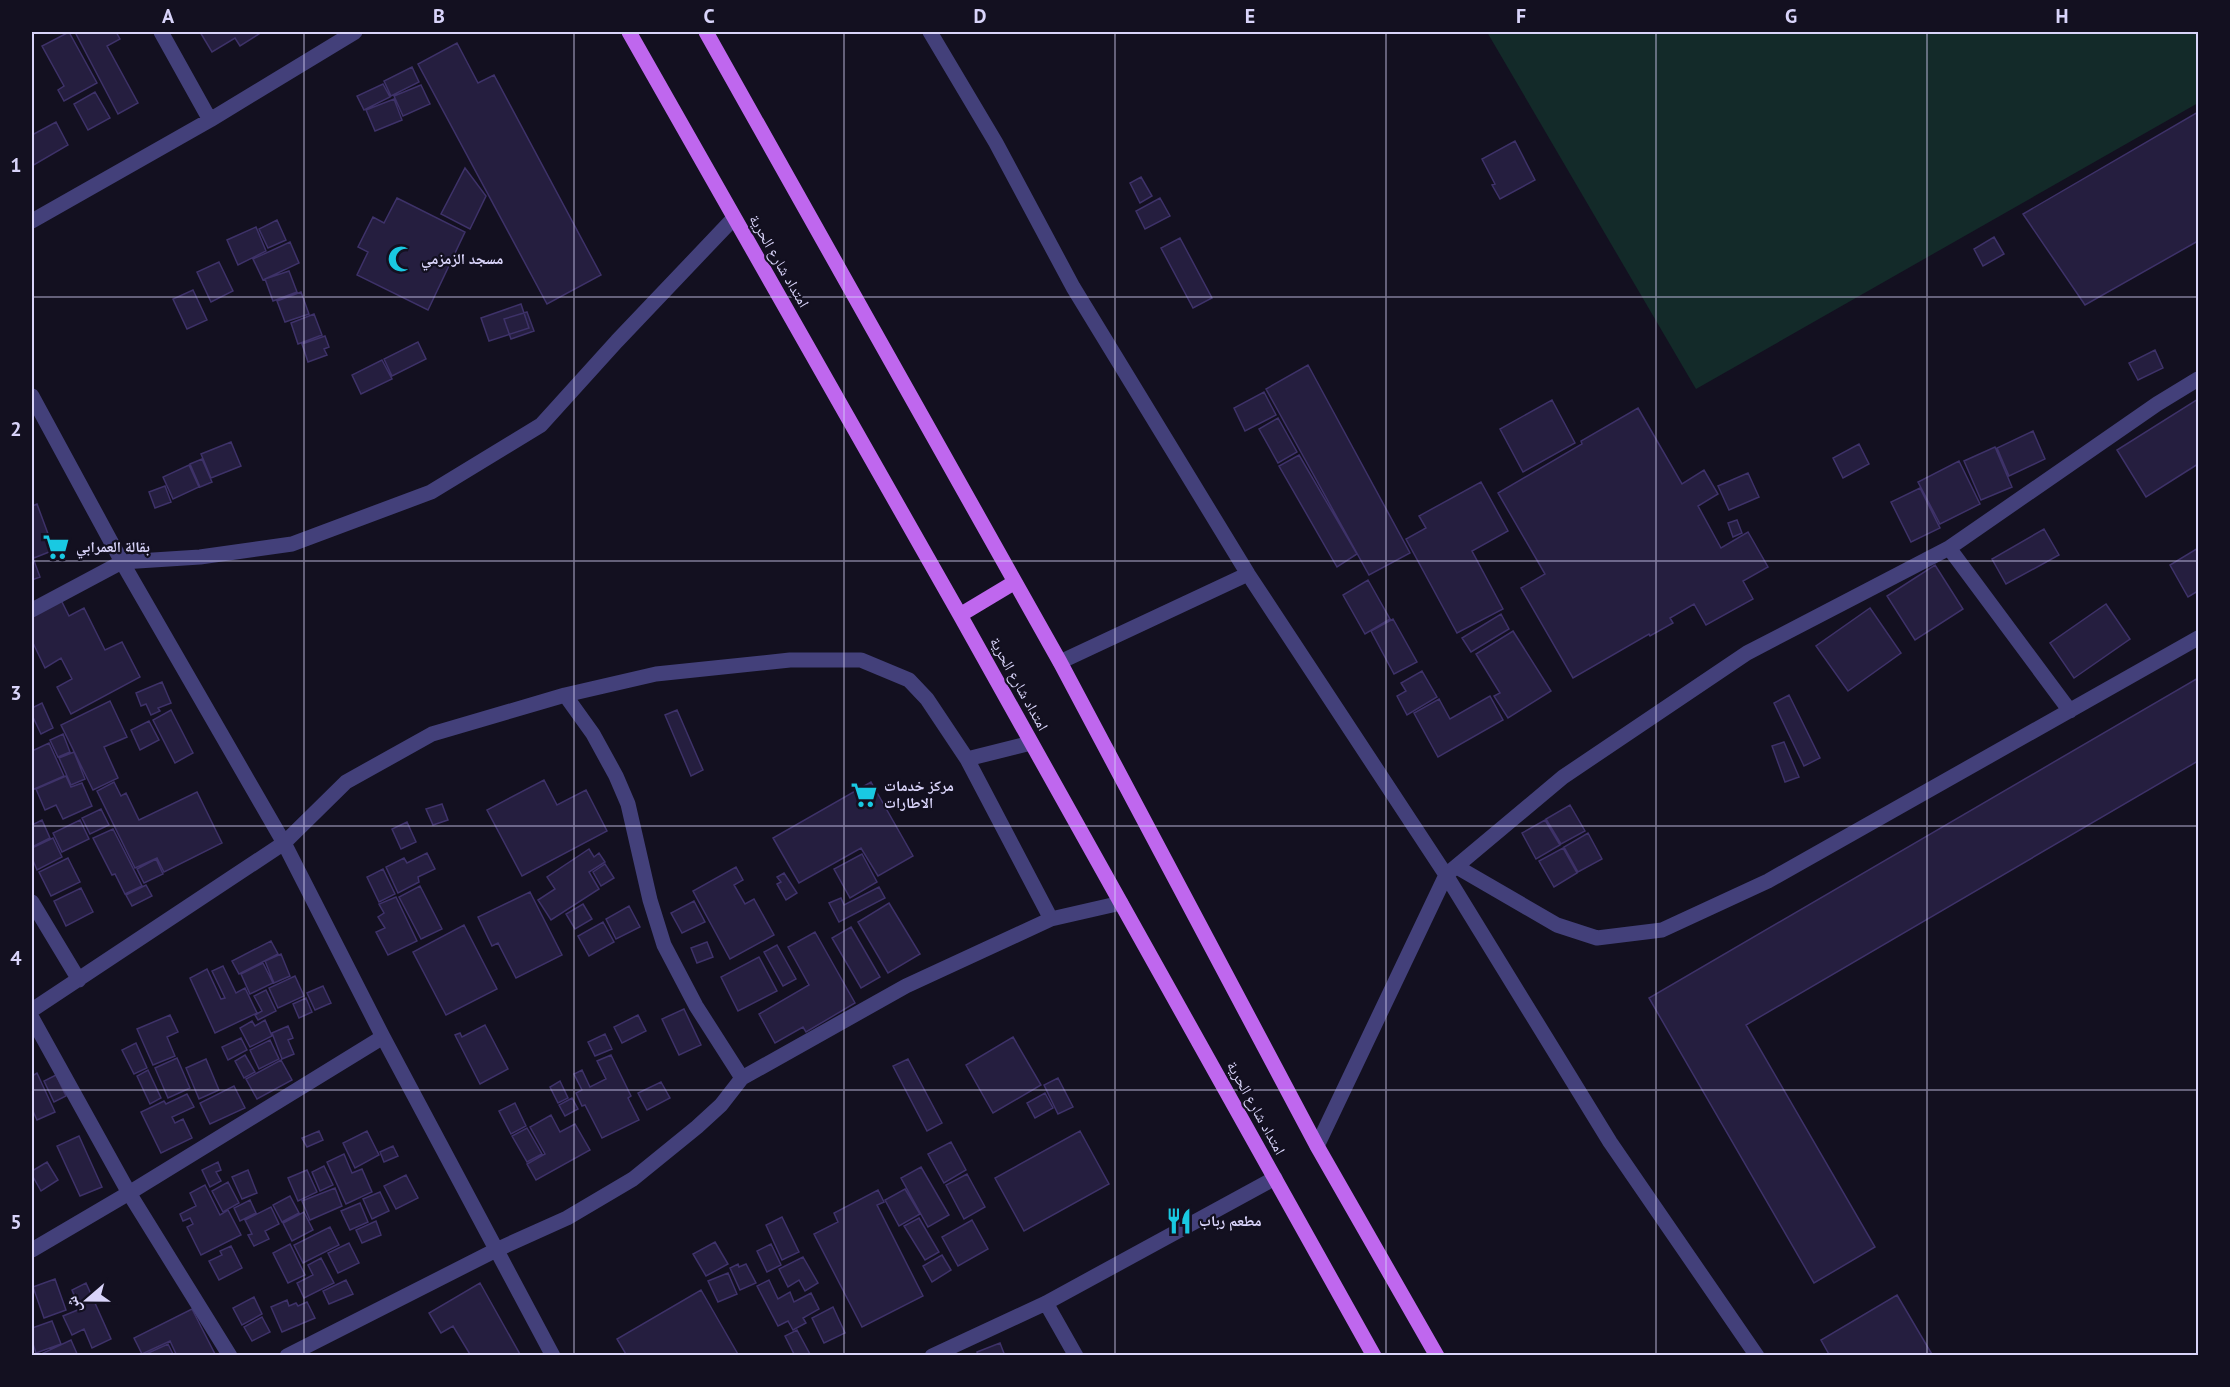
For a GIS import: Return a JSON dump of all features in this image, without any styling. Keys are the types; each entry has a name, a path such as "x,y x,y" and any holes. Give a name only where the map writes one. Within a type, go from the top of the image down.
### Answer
{"main road":[{"name":"امتداد شارع الحرية","path":"629,32 960,615 1374,1356"},
{"path":"706,32 1060,662 1317,1146 1437,1356"},
{"path":"960,615 1015,582"}],"street":[{"path":"161,32 210,120"},
{"path":"32,221 210,120 355,32"},
{"path":"930,32 996,143 1073,287 1248,574 1452,871 1610,1142 1757,1356"},
{"path":"32,610 122,562 200,557 292,544 431,492 541,425 617,340 734,218"},
{"path":"1317,1146 1452,871 1563,777 1747,654 1949,548 2157,404 2199,379"},
{"path":"32,396 122,562 284,843 383,1037 553,1356"},
{"path":"1949,548 2070,711"},
{"path":"1060,662 1248,574"},
{"path":"1452,871 1557,926 1597,938 1662,930 1767,881 2199,638"},
{"path":"32,1010 284,843 346,782 432,734 565,695 656,674 790,660 861,660 909,680 927,699 967,759 1050,919"},
{"path":"565,695 593,734 628,804 650,900 664,945 696,1006 742,1078"},
{"path":"967,759 1031,743"},
{"path":"32,902 79,980"},
{"path":"287,1356 496,1250 567,1218 633,1179 698,1127 721,1105 742,1078 906,986 1050,919 1120,903"},
{"path":"32,1018 129,1193 230,1356"},
{"path":"32,1250 383,1037"},
{"path":"932,1356 1046,1303 1275,1178"},
{"path":"1046,1303 1076,1356"}],"green space":[{"path":"1487,32 2198,32 2198,103 1696,389"}],"building":[{"path":"69,32 97,83 64,101 58,90 64,86 42,46"},
{"path":"75,32 116,32 120,39 107,46 138,103 118,114"},
{"path":"200,32 262,32 240,46 235,38 212,52"},
{"path":"457,43 478,83 494,75 601,275 547,304 418,64"},
{"path":"412,67 419,82 391,96 384,81"},
{"path":"383,84 390,97 364,110 357,96"},
{"path":"421,85 430,104 403,116 394,96"},
{"path":"95,92 110,118 88,130 74,104"},
{"path":"394,99 402,120 375,131 366,110"},
{"path":"2198,112 2198,241 2085,305 2023,214"},
{"path":"56,122 68,145 32,166 32,135"},
{"path":"1515,141 1535,180 1500,199 1482,159"},
{"path":"465,168 486,196 470,229 441,214"},
{"path":"1141,177 1152,196 1140,203 1130,183"},
{"path":"397,198 465,232 428,310 357,275 368,252 358,247 373,217 384,223"},
{"path":"1160,198 1170,216 1145,229 1136,211"},
{"path":"277,220 286,240 268,248 259,229"},
{"path":"256,227 266,251 238,265 227,240"},
{"path":"1994,237 2004,254 1983,266 1974,249"},
{"path":"1180,238 1212,298 1193,308 1161,248"},
{"path":"290,242 299,263 263,280 253,259"},
{"path":"219,262 233,291 211,302 197,272"},
{"path":"289,271 297,292 273,301 265,279"},
{"path":"193,290 207,320 187,329 173,299"},
{"path":"301,292 309,314 285,322 277,301"},
{"path":"521,304 529,328 489,341 481,318"},
{"path":"527,312 534,331 511,339 504,319"},
{"path":"314,314 322,335 298,344 291,323"},
{"path":"325,336 329,347 324,349 327,355 308,362 302,344"},
{"path":"418,342 426,359 392,376 384,359"},
{"path":"2155,350 2163,368 2138,380 2129,363"},
{"path":"382,360 392,379 361,394 352,375"},
{"path":"1308,365 1410,553 1369,575 1266,389"},
{"path":"1264,392 1276,415 1245,431 1234,408"},
{"path":"2198,399 2198,464 2146,497 2117,450"},
{"path":"1552,400 1575,443 1523,472 1500,429"},
{"path":"1638,408 1682,484 1704,470 1718,494 1698,506 1721,548 1748,532 1768,567 1743,581 1753,599 1706,625 1694,604 1670,618 1673,623 1650,636 1649,634 1573,678 1521,588 1545,574 1498,493"},
{"path":"1278,418 1297,452 1278,463 1259,429"},
{"path":"2033,431 2045,459 2009,476 1997,448"},
{"path":"231,442 241,466 211,478 201,454"},
{"path":"1859,444 1869,464 1843,478 1833,458"},
{"path":"1995,447 2012,487 1981,500 1964,461"},
{"path":"1299,455 1357,554 1337,567 1279,466"},
{"path":"202,459 212,482 200,487 190,464"},
{"path":"1959,461 1980,504 1940,524 1918,482"},
{"path":"189,465 199,487 173,499 163,477"},
{"path":"1748,473 1759,497 1729,510 1718,486"},
{"path":"1481,482 1508,531 1472,551 1503,609 1457,633 1406,539 1426,528 1419,516"},
{"path":"165,486 171,502 155,508 149,492"},
{"path":"1920,488 1940,528 1911,542 1891,502"},
{"path":"37,504 54,550 34,558 32,506"},
{"path":"1737,520 1742,533 1733,537 1728,523"},
{"path":"2044,529 2059,555 2006,584 1992,559"},
{"path":"2198,548 2198,591 2188,597 2170,565"},
{"path":"32,559 40,577 32,580"},
{"path":"1935,565 1963,609 1915,640 1887,596"},
{"path":"1368,580 1390,619 1365,634 1343,595"},
{"path":"61,600 69,616 84,608 105,650 122,642 140,677 71,714 57,687 72,679 61,658 45,668 32,644 32,616"},
{"path":"2106,604 2130,639 2074,678 2050,643"},
{"path":"1870,608 1901,653 1848,691 1816,646"},
{"path":"1501,614 1509,629 1471,652 1462,638"},
{"path":"1393,619 1417,662 1394,674 1371,631"},
{"path":"1513,631 1551,691 1508,718 1494,696 1500,693 1476,654"},
{"path":"1422,671 1437,697 1407,715 1397,696 1406,691 1401,683"},
{"path":"2198,678 2198,761 1746,1025 1875,1247 1814,1283 1649,998"},
{"path":"162,682 171,703 158,708 160,711 151,715 146,704 141,706 136,693"},
{"path":"1789,695 1820,758 1804,766 1774,703"},
{"path":"1490,696 1503,720 1438,757 1414,713 1439,699 1450,719"},
{"path":"110,701 127,737 104,747 118,778 93,790 61,725"},
{"path":"42,703 53,728 41,734 32,715 32,708"},
{"path":"171,710 193,753 175,763 153,720"},
{"path":"677,710 703,770 691,776 665,715"},
{"path":"149,721 159,740 140,750 131,730"},
{"path":"63,734 70,752 58,757 50,740"},
{"path":"1784,742 1799,777 1785,782 1772,746"},
{"path":"49,743 64,776 32,790 32,751"},
{"path":"74,752 85,779 71,785 59,758"},
{"path":"66,776 71,787 82,783 92,806 63,819 56,805 45,810 36,789"},
{"path":"544,780 557,805 586,790 607,831 522,876 487,810"},
{"path":"114,782 121,796 126,793 139,820 197,792 222,843 164,872 157,858 135,868 97,791"},
{"path":"871,782 913,856 878,876 861,848 799,883 773,838"},
{"path":"442,804 448,820 433,825 426,809"},
{"path":"1570,805 1585,831 1561,844 1546,819"},
{"path":"101,809 109,825 90,834 82,818"},
{"path":"42,820 50,838 32,847 32,825"},
{"path":"80,820 89,839 62,852 53,833"},
{"path":"1545,820 1560,845 1536,859 1522,833"},
{"path":"407,822 416,842 401,849 392,829"},
{"path":"113,829 142,886 125,894 115,874 112,875 93,838"},
{"path":"1588,833 1602,859 1578,872 1564,847"},
{"path":"53,838 62,857 37,870 32,858 32,848"},
{"path":"1563,848 1577,873 1554,887 1539,861"},
{"path":"589,849 594,857 599,853 605,862 589,872 599,889 551,920 538,900 555,889 547,877"},
{"path":"427,853 435,869 418,877 419,882 398,893 386,867 404,858 407,863"},
{"path":"862,854 877,882 850,898 834,869"},
{"path":"68,858 80,882 51,896 39,872"},
{"path":"156,859 163,874 144,883 137,869"},
{"path":"605,864 614,878 601,886 593,872"},
{"path":"736,867 743,880 734,885 745,904 754,899 774,935 730,959 693,891"},
{"path":"383,869 395,894 379,902 367,877"},
{"path":"784,873 797,893 786,900 777,884 781,882 777,877"},
{"path":"146,885 152,896 132,906 126,895"},
{"path":"420,886 442,929 421,939 399,897"},
{"path":"879,887 885,898 839,922 829,903 841,898 844,905"},
{"path":"81,888 93,912 66,926 54,901"},
{"path":"530,892 562,955 516,978 498,943 492,946 478,917"},
{"path":"396,897 417,941 388,955 376,932 385,928 378,917 384,913 379,904"},
{"path":"694,901 705,922 682,933 671,913"},
{"path":"889,903 920,954 888,973 858,922"},
{"path":"583,904 592,919 575,929 566,914"},
{"path":"629,906 640,927 616,939 606,919"},
{"path":"603,922 614,942 589,956 578,936"},
{"path":"464,925 497,989 446,1015 413,952"},
{"path":"851,927 880,977 861,988 832,938"},
{"path":"815,932 855,1003 806,1032 803,1027 775,1043 759,1014 809,985 788,947"},
{"path":"271,941 278,954 239,974 232,961"},
{"path":"707,942 713,957 697,963 691,948"},
{"path":"777,945 796,979 783,986 764,952"},
{"path":"281,954 290,976 274,983 265,961"},
{"path":"759,957 777,991 738,1011 721,977"},
{"path":"263,963 273,983 250,994 241,974"},
{"path":"223,966 236,993 245,988 257,1013 215,1033 190,978 207,969 221,999 225,998 212,971"},
{"path":"295,976 304,996 278,1008 269,988"},
{"path":"323,986 331,1003 315,1010 307,993"},
{"path":"266,990 276,1011 258,1020 255,1015 262,1011 254,996"},
{"path":"306,998 312,1012 299,1018 293,1004"},
{"path":"684,1009 701,1045 679,1055 662,1019"},
{"path":"170,1015 178,1032 167,1037 175,1056 153,1065 137,1029"},
{"path":"638,1015 646,1031 622,1043 614,1027"},
{"path":"265,1020 272,1036 250,1047 240,1028 252,1021 255,1026"},
{"path":"485,1025 508,1069 480,1084 455,1035 460,1033 462,1037"},
{"path":"288,1026 293,1038 288,1040 294,1054 282,1059 272,1033"},
{"path":"605,1034 612,1049 595,1056 588,1042"},
{"path":"1013,1037 1041,1085 993,1113 966,1065"},
{"path":"241,1038 247,1050 228,1060 222,1047"},
{"path":"270,1040 279,1059 259,1069 250,1050"},
{"path":"136,1043 147,1068 134,1074 122,1050"},
{"path":"245,1055 255,1072 244,1078 235,1061"},
{"path":"611,1055 631,1096 628,1098 639,1120 602,1138 576,1093 582,1090 574,1074 582,1070 590,1087 606,1079 597,1061"},
{"path":"177,1058 190,1088 168,1098 155,1068"},
{"path":"206,1059 219,1090 199,1099 186,1068"},
{"path":"908,1059 942,1123 927,1131 893,1066"},
{"path":"281,1060 292,1080 257,1099 246,1079"},
{"path":"148,1070 161,1098 150,1104 137,1076"},
{"path":"37,1073 55,1112 37,1120 32,1109 32,1076"},
{"path":"56,1075 66,1096 54,1102 44,1081"},
{"path":"1058,1078 1073,1107 1058,1114 1044,1085"},
{"path":"560,1081 568,1098 558,1103 550,1087"},
{"path":"661,1082 670,1098 647,1110 638,1093"},
{"path":"234,1086 245,1108 210,1124 200,1103"},
{"path":"1045,1093 1053,1108 1035,1118 1027,1103"},
{"path":"187,1094 194,1107 172,1117 175,1123 183,1119 192,1138 161,1153 141,1112 164,1101 166,1104"},
{"path":"572,1098 578,1109 565,1116 559,1105"},
{"path":"515,1103 526,1126 511,1134 499,1111"},
{"path":"551,1115 560,1132 575,1124 590,1150 536,1180 527,1164 545,1154 530,1127"},
{"path":"527,1128 542,1154 527,1162 512,1136"},
{"path":"319,1131 323,1140 307,1147 302,1138"},
{"path":"367,1131 379,1155 355,1168 343,1143"},
{"path":"1080,1131 1109,1184 1024,1231 995,1178"},
{"path":"79,1136 102,1187 80,1196 57,1146"},
{"path":"951,1142 966,1170 944,1183 928,1154"},
{"path":"393,1146 398,1156 384,1162 380,1152"},
{"path":"344,1154 352,1173 362,1169 372,1192 346,1204 327,1162"},
{"path":"47,1162 58,1180 41,1191 32,1171"},
{"path":"218,1162 221,1170 216,1172 221,1181 210,1187 202,1170"},
{"path":"324,1166 333,1185 320,1191 312,1172"},
{"path":"921,1167 949,1215 928,1227 901,1178"},
{"path":"248,1170 257,1193 242,1199 232,1177"},
{"path":"307,1170 317,1192 298,1201 288,1178"},
{"path":"967,1174 985,1207 964,1219 946,1185"},
{"path":"406,1175 418,1198 396,1209 384,1186"},
{"path":"228,1182 239,1203 223,1212 212,1191"},
{"path":"205,1185 220,1215 228,1210 241,1235 201,1255 187,1227 193,1224 190,1218 183,1221 180,1214 196,1206 190,1193"},
{"path":"335,1188 342,1206 310,1220 302,1201"},
{"path":"905,1189 920,1214 899,1226 885,1200"},
{"path":"878,1190 884,1202 877,1205 923,1296 862,1327 814,1234 838,1222 834,1213"},
{"path":"380,1192 389,1211 372,1219 363,1199"},
{"path":"290,1196 299,1213 282,1222 273,1205"},
{"path":"250,1200 256,1213 240,1221 234,1208"},
{"path":"360,1203 368,1222 350,1230 341,1211"},
{"path":"271,1207 279,1224 265,1231 269,1239 254,1246 248,1235 252,1234 245,1220"},
{"path":"304,1212 313,1230 292,1241 283,1223"},
{"path":"782,1217 799,1252 782,1260 766,1225"},
{"path":"919,1218 939,1252 925,1260 904,1226"},
{"path":"972,1220 988,1249 958,1266 942,1237"},
{"path":"376,1221 381,1235 362,1243 356,1230"},
{"path":"330,1227 339,1245 303,1263 294,1245"},
{"path":"715,1242 728,1264 706,1276 693,1254"},
{"path":"349,1243 359,1263 338,1273 328,1253"},
{"path":"290,1244 305,1275 288,1283 273,1253"},
{"path":"771,1244 781,1265 767,1272 757,1251"},
{"path":"231,1246 242,1268 219,1280 209,1261 222,1255 220,1251"},
{"path":"942,1255 951,1270 932,1282 923,1266"},
{"path":"803,1257 818,1283 805,1291 799,1280 788,1287 779,1269"},
{"path":"321,1258 334,1283 304,1298 297,1283 313,1275 308,1265"},
{"path":"738,1264 739,1267 746,1264 756,1283 740,1290 730,1268"},
{"path":"728,1273 737,1294 718,1302 708,1281"},
{"path":"55,1279 66,1310 44,1318 33,1287"},
{"path":"346,1280 353,1294 329,1304 323,1291"},
{"path":"769,1280 778,1299 790,1292 794,1302 811,1293 819,1309 803,1318 806,1323 793,1330 788,1321 778,1326 757,1286"},
{"path":"86,1283 111,1339 92,1348 84,1329 72,1335 63,1316 80,1309 72,1290"},
{"path":"480,1283 521,1356 471,1356 453,1326 441,1333 429,1313"},
{"path":"701,1290 739,1356 627,1356 617,1339"},
{"path":"1897,1295 1933,1356 1830,1356 1821,1340"},
{"path":"254,1297 262,1314 242,1325 233,1308"},
{"path":"287,1300 289,1306 296,1303 298,1306 307,1302 315,1318 282,1332 271,1307"},
{"path":"833,1307 845,1333 824,1343 812,1318"},
{"path":"192,1309 216,1356 177,1356 170,1341 142,1354 134,1338"},
{"path":"262,1317 270,1332 252,1341 244,1327"},
{"path":"52,1321 61,1344 36,1353 32,1341 32,1328"},
{"path":"797,1330 811,1356 795,1356 785,1336"},
{"path":"71,1340 78,1356 42,1356 41,1354"},
{"path":"1000,1343 1005,1356 978,1356 977,1352"},
{"path":"168,1344 174,1356 146,1356 146,1354"}],"place":[{"name":"مسجد الزمزمي","path":"401,259"},
{"name":"بقالة العمرابي","path":"56,547"},
{"name":"مركز خدمات الاطارات","path":"864,795"},
{"name":"مطعم رباب","path":"1179,1221"}]}
